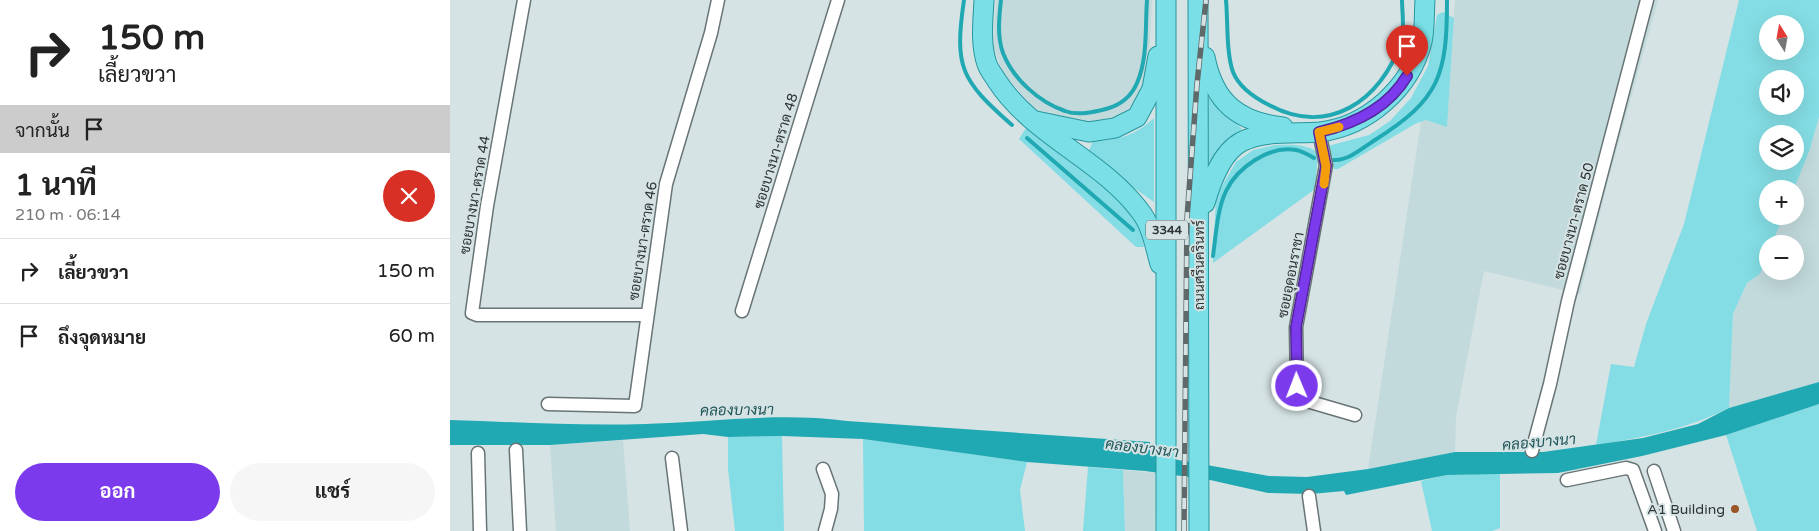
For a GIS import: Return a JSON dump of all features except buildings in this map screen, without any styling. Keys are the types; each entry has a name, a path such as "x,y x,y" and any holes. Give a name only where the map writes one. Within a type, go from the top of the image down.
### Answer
{"main road":[{"path":"984,0 982,30 987,65 1009,98 1032,120 1126,193 1142,212 1150,229 1167,286"},
{"name":"ถนนศรีนครินทร์","path":"1198,0 1200,218 1199,531"},
{"path":"1200,218 1211,180 1228,155 1240,143 1260,135 1314,131 1359,120 1400,88 1413,64 1422,41 1425,0"},
{"path":"1032,120 1089,132 1115,128 1137,117 1152,89 1166,4"},
{"name":"3344","path":"1166,4 1166,531"},
{"path":"1199,24 1208,70 1226,106 1242,116 1265,125 1314,131"}],"street":[{"name":"ซอยบางนา-ตราด 44","path":"524,0 488,206 472,313 477,315 646,315"},
{"name":"ซอยบางนา-ตราด 46","path":"548,404 635,406 646,315 666,184 711,33 718,0"},
{"name":"ซอยบางนา-ตราด 48","path":"742,312 838,0"},
{"name":"ซอยบางนา-ตราด 50","path":"1532,451 1550,384 1568,301 1647,0"},
{"name":"ซอยอุดอนราชา","path":"1314,131 1326,166 1296,327 1297,386 1300,396 1307,402 1355,415"},
{"path":"516,450 520,531"},
{"path":"478,453 480,531"},
{"path":"672,458 681,531"},
{"path":"1567,480 1626,468 1634,470 1655,531"},
{"path":"823,469 832,494 831,509 825,531"},
{"path":"1654,471 1674,531"},
{"path":"1310,496 1314,531"}],"shaded area":[{"path":"996,0 1152,0 1149,60 1140,93 1128,109 1110,119 1088,124 1061,119 1035,110 1003,72 993,47"},
{"path":"1455,0 1658,0 1608,181 1580,294 1484,271 1456,416 1455,452 1368,469 1421,122 1426,120 1447,126"},
{"path":"1739,0 1819,0 1819,117 1804,164 1804,125 1759,125 1759,170 1802,170 1798,180 1759,180 1759,225 1779,225 1776,235 1759,235 1759,275 1747,283 1733,314 1729,408 1696,422 1664,432 1596,445 1611,364 1634,367 1646,324 1684,224"},
{"path":"1443,12 1454,18 1447,127 1426,120 1415,124 1338,169 1334,169 1328,146 1369,135 1390,121 1411,98 1428,66 1437,15"},
{"path":"1207,99 1213,99 1242,129 1218,150 1208,163 1206,159"},
{"path":"1819,117 1819,382 1729,408 1733,314 1747,283 1759,275 1759,280 1804,280 1804,235 1776,235 1779,225 1804,225 1804,180 1798,180 1802,170 1804,170 1804,164"},
{"path":"1154,118 1154,202 1087,155 1093,141 1110,140 1126,136 1140,129"},
{"path":"1028,125 1132,210 1141,232 1144,247 1136,247 1019,139"},
{"path":"1275,145 1303,146 1318,153 1315,189 1213,263 1216,196 1236,162 1253,150"},
{"path":"1819,404 1819,531 1757,531 1726,435"},
{"path":"782,436 784,531 735,531 728,469 728,437"},
{"path":"863,439 1027,462 1020,490 1025,531 864,531"},
{"path":"623,440 630,531 556,531 550,445"},
{"path":"1088,467 1123,470 1125,531 1083,531"},
{"path":"1123,470 1156,473 1155,531 1125,531"},
{"path":"1500,473 1500,528 1492,531 1432,531 1421,481 1447,475"}],"water":[{"name":"คลองบางนา","path":"1819,382 1819,404 1726,435 1642,456 1558,473 1447,475 1346,495 1344,491 1311,494 1268,493 1210,480 1145,471 1027,462 863,439 782,436 728,437 703,434 550,445 450,445 450,420 548,424 621,424 796,417 1150,442 1150,455 1269,476 1307,477 1368,469 1455,452 1543,452 1643,438 1698,424 1729,408"}],"waterway":[{"path":"964,0 960,42 961,58 965,71 972,84 982,96 1012,125"},
{"path":"1001,0 999,34 1003,53 1013,72 1028,88 1046,102 1065,111 1081,113 1106,109 1116,105 1125,100 1135,88 1143,63 1147,0"},
{"path":"1226,0 1229,55 1233,72 1239,82 1253,95 1269,105 1291,114 1312,117 1331,115 1350,108 1366,96 1380,81 1392,63 1401,42 1403,27 1402,0"},
{"path":"1334,160 1345,158 1361,150 1397,125 1414,111 1426,97 1435,83 1445,48 1447,0"},
{"path":"1027,138 1133,230"},
{"path":"1213,256 1221,206 1226,191 1238,174 1255,160 1275,151 1296,150 1314,158"}],"railway":[{"path":"1184,531 1187,218 1197,84 1206,0"}],"slow traffic":[{"path":"1324,184 1326,166 1319,132 1339,127"}],"place":[{"name":"A1 Building","path":"1735,509"}],"route":[{"path":"1297,386 1296,327 1326,166 1319,132 1359,120 1400,88 1407,76"}]}
